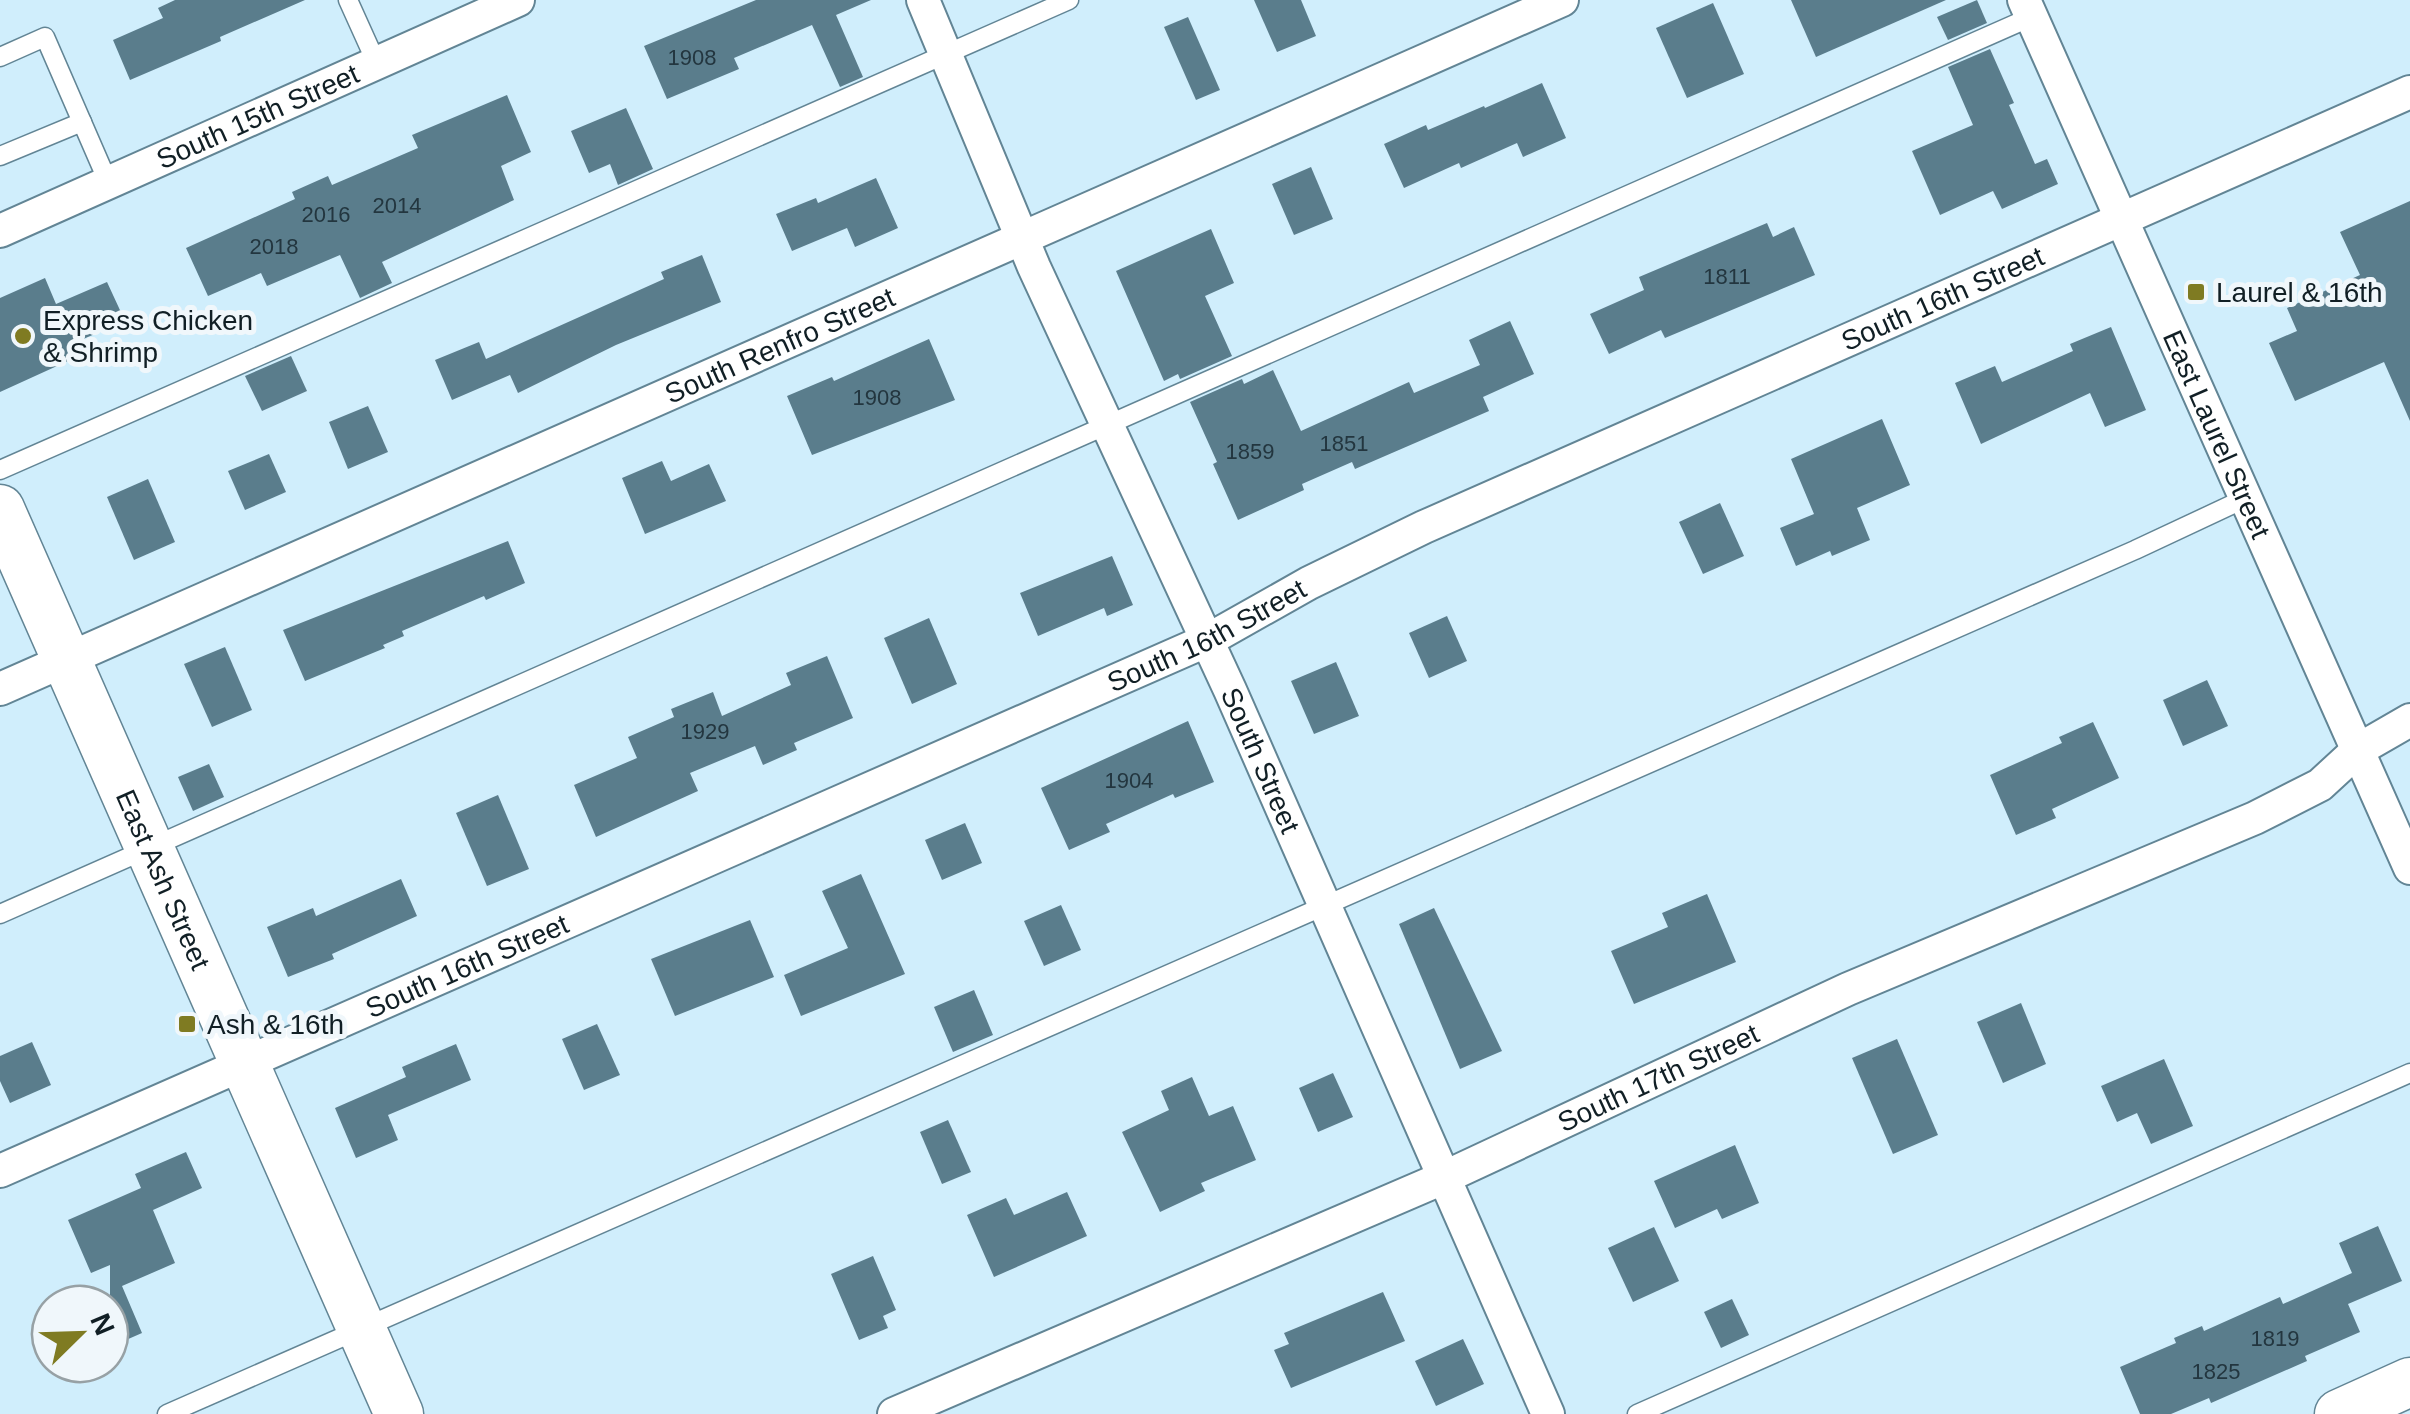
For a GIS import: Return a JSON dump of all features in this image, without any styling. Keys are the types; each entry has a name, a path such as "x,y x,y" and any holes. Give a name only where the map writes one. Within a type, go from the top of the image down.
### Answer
{"street":[{"name":"South 15th Street","path":"0,231 518,0"},
{"name":"South Street","path":"924,0 1022,238 1208,640 1548,1414"},
{"name":"South Renfro Street","path":"0,690 1562,0"},
{"name":"East Laurel Street","path":"2027,8 2410,868"},
{"name":"South 16th Street","path":"0,1171 1208,640 1310,583 1424,527 2410,92"},
{"name":"East Ash Street","path":"0,509 399,1414"},
{"name":"South 17th Street","path":"894,1414 1443,1178 1848,989 2255,818 2326,780 2358,750 2410,720"},
{"path":"2339,1414 2410,1382"}],"lane":[{"path":"348,0 376,62"},
{"path":"0,470 1070,0"},
{"path":"0,914 2027,8"},
{"path":"0,57 44,38 108,182"},
{"path":"0,156 82,122"},
{"path":"167,1414 2136,550 2246,498"},
{"path":"1636,1414 2410,1073"}],"building":[{"path":"175,0 305,0 130,80 113,40 163,18 158,8"},
{"path":"756,0 871,0 836,15 863,77 840,87 812,25 734,58 739,69 667,99 644,46"},
{"path":"1254,0 1301,0 1316,36 1277,52"},
{"path":"1791,0 1946,0 1816,57"},
{"path":"1977,0 1987,23 1948,40 1937,17"},
{"path":"1713,3 1744,74 1687,98 1656,28"},
{"path":"1188,17 1220,90 1196,100 1164,27"},
{"path":"1990,49 2035,164 2047,159 2058,184 2002,209 1993,191 1940,215 1912,151 1973,125 1948,67"},
{"path":"1542,83 1566,138 1523,157 1517,143 1404,188 1384,144"},
{"path":"507,95 531,152 501,166 514,200 382,262 392,283 360,298 340,255 267,286 261,273 208,296 186,248 295,199 292,192 328,176 332,185 418,148 412,135"},
{"path":"626,108 653,169 618,185 610,164 589,173 571,131"},
{"path":"1311,167 1333,219 1294,235 1272,184"},
{"path":"876,178 898,228 855,247 847,228 792,251 776,214 816,198 818,203"},
{"path":"2410,201 2410,421 2384,362 2295,401 2269,343 2297,331 2287,308 2360,275 2340,232"},
{"path":"1767,223 1773,237 1794,227 1815,275 1665,338 1661,330 1609,354 1590,314 1644,290 1639,277"},
{"path":"1211,229 1234,283 1205,296 1232,356 1180,379 1178,374 1164,381 1116,271"},
{"path":"702,255 721,302 616,345 518,393 510,375 452,400 435,360 479,342 486,359 664,279 661,272"},
{"path":"45,278 56,304 107,282 125,321 74,343 79,356 0,392 0,298"},
{"path":"1510,321 1534,374 1483,397 1489,411 1355,469 1352,462 1302,484 1304,490 1238,520 1190,402 1273,370 1301,431 1409,382 1414,393 1480,365 1469,340"},
{"path":"2111,327 2146,410 2105,427 2090,393 1981,444 1955,383 1995,366 2002,382 2073,351 2070,344"},
{"path":"929,339 955,400 812,455 787,396 832,377 834,381"},
{"path":"291,356 307,391 262,411 245,376"},
{"path":"368,406 388,452 348,469 329,422"},
{"path":"1882,419 1910,485 1857,508 1870,540 1796,566 1780,528 1814,514 1791,459"},
{"path":"269,454 286,492 245,510 228,471"},
{"path":"662,461 671,481 709,464 726,501 645,534 622,478"},
{"path":"148,479 175,542 134,560 107,497"},
{"path":"1720,503 1744,556 1703,574 1679,522"},
{"path":"508,541 525,583 402,631 404,636 383,645 385,648 305,681 283,630"},
{"path":"1112,556 1133,605 1107,616 1104,608 1038,636 1020,593"},
{"path":"1447,616 1467,661 1429,678 1409,633"},
{"path":"929,618 957,684 912,704 884,638"},
{"path":"225,647 252,710 212,727 184,664"},
{"path":"827,656 853,718 794,743 797,750 763,765 755,746 690,773 698,791 596,837 574,785 637,758 628,737 674,717 671,709 713,692 722,716 791,685 786,673"},
{"path":"1336,662 1359,716 1314,734 1291,681"},
{"path":"2207,680 2228,726 2183,746 2163,700"},
{"path":"1188,721 1214,782 1175,798 1173,794 1106,824 1110,832 1069,850 1041,788"},
{"path":"2093,722 2119,778 2052,809 2056,818 2016,835 1990,775 2062,743 2059,737"},
{"path":"209,764 224,797 193,811 178,777"},
{"path":"498,795 529,869 487,886 456,813"},
{"path":"965,823 982,863 942,880 925,840"},
{"path":"861,874 905,974 801,1016 784,975 848,948 822,891"},
{"path":"401,879 417,916 332,954 334,959 288,977 267,927 313,908 316,916"},
{"path":"1707,894 1736,962 1634,1004 1611,951 1668,927 1662,913"},
{"path":"1061,905 1081,950 1044,966 1024,921"},
{"path":"1434,908 1502,1051 1460,1069 1399,924"},
{"path":"750,920 774,977 675,1016 651,959"},
{"path":"974,990 993,1035 953,1052 934,1007"},
{"path":"2021,1003 2046,1064 2003,1083 1977,1022"},
{"path":"597,1024 620,1075 584,1090 562,1039"},
{"path":"1897,1039 1938,1135 1893,1154 1852,1058"},
{"path":"32,1042 51,1085 10,1103 0,1081 0,1056"},
{"path":"456,1044 471,1080 388,1115 398,1140 356,1158 335,1108 406,1077 402,1067"},
{"path":"2164,1059 2193,1126 2151,1144 2137,1113 2117,1122 2101,1086"},
{"path":"1333,1073 1353,1117 1318,1132 1299,1088"},
{"path":"1192,1077 1209,1116 1233,1106 1256,1160 1201,1183 1205,1191 1160,1212 1122,1132 1169,1110 1161,1091"},
{"path":"948,1120 971,1172 942,1184 920,1132"},
{"path":"1735,1145 1759,1203 1722,1219 1717,1209 1675,1228 1654,1181"},
{"path":"186,1152 202,1188 153,1210 175,1263 127,1284 110,1284 110,1265 91,1273 68,1220 141,1188 135,1174"},
{"path":"1067,1192 1087,1236 994,1277 967,1215 1006,1198 1014,1215"},
{"path":"2378,1226 2402,1281 2348,1304 2360,1332 2305,1356 2307,1361 2211,1403 2209,1398 2171,1414 2140,1414 2120,1367 2176,1343 2174,1338 2202,1326 2204,1331 2280,1297 2283,1304 2352,1273 2339,1243"},
{"path":"1654,1227 1679,1281 1633,1302 1608,1248"},
{"path":"873,1256 896,1310 883,1316 888,1328 859,1340 831,1274"},
{"path":"1383,1292 1405,1341 1291,1388 1274,1350 1289,1344 1284,1333"},
{"path":"1732,1299 1749,1335 1721,1348 1704,1312"},
{"path":"130,1305 142,1333 130,1338"},
{"path":"1463,1339 1484,1384 1436,1406 1415,1361"}],"place":[{"name":"Laurel & 16th","path":"2196,292"},
{"name":"Express Chicken & Shrimp","path":"23,336"},
{"name":"Ash & 16th","path":"187,1024"}]}
